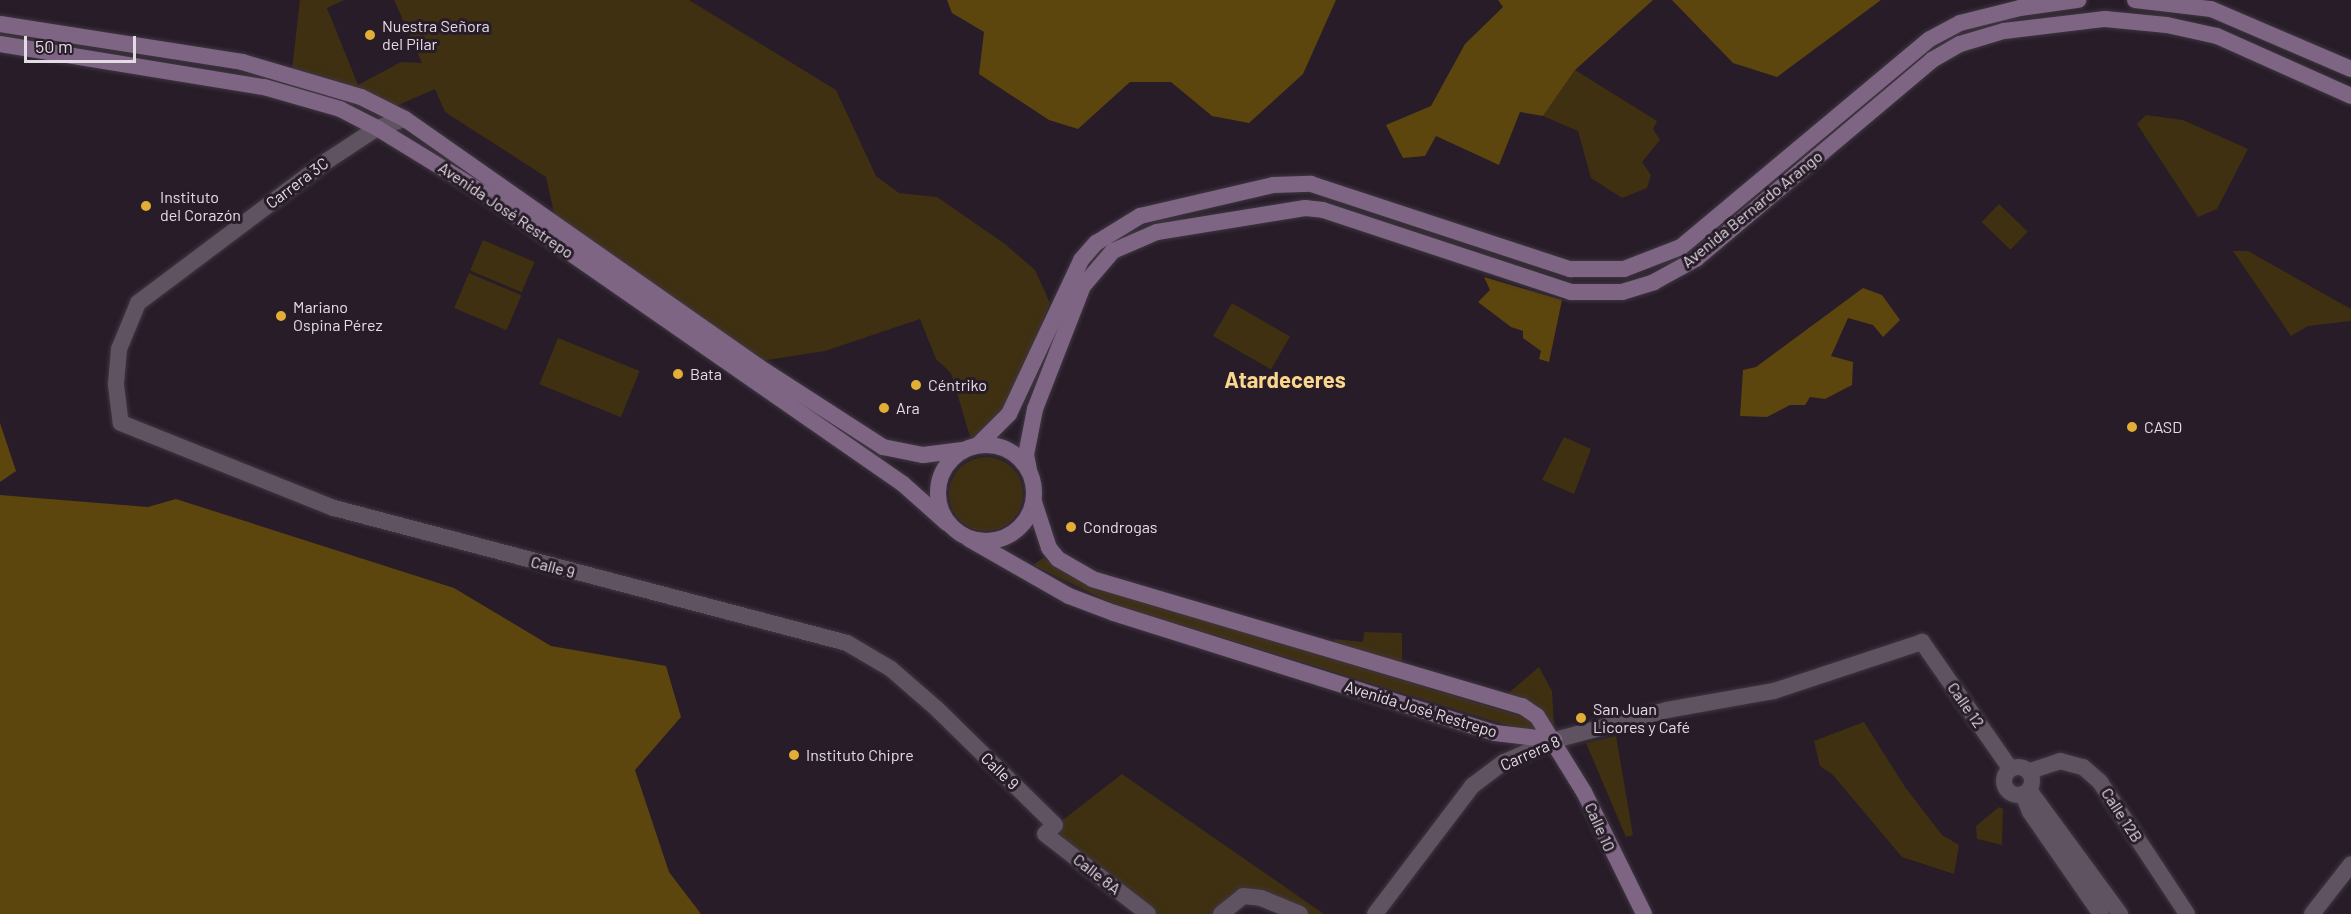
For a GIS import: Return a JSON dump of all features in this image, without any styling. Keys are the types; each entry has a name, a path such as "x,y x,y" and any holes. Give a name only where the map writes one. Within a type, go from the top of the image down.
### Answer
{"main road":[{"name":"Avenida Bernardo Arango","path":"970,448 1010,414 1081,260 1110,232 1140,216 1273,185 1311,184 1570,269 1624,269 1681,247 1930,39 1960,23 2020,8 2078,0"},
{"path":"2135,0 2211,9 2351,69"},
{"name":"Avenida Bernardo Arango","path":"1029,470 1026,455 1035,409 1083,286 1113,251 1157,232 1305,208 1323,210 1571,292 1622,292 1654,282 1696,259 1932,60 1960,44 2004,31 2105,19 2167,25 2217,36 2351,96"},
{"name":"Avenida José Restrepo","path":"0,24 267,68 361,97 405,119 756,364 883,447 923,454 970,448"},
{"name":"Avenida José Restrepo","path":"0,44 264,87 340,109 377,128 488,196 920,495 947,523"},
{"path":"970,448 1008,450 1029,470 1034,502 1025,521 1010,536 997,541 969,539 947,523 939,504 938,483 948,464 970,448"},
{"name":"Avenida José Restrepo","path":"1034,502 1049,548 1058,559 1092,579 1522,706 1537,716 1555,740"},
{"name":"Avenida José Restrepo","path":"969,539 1069,596 1114,613 1495,734 1555,740"},
{"name":"Calle 10","path":"1555,740 1644,914"}],"street":[{"name":"Carrera 3C","path":"138,303 377,128 405,119"},
{"name":"Calle 9","path":"138,303 119,349 116,385 121,423 334,508 847,643 891,669 937,709 1050,829"},
{"name":"Carrera 8","path":"1375,914 1472,786 1504,762 1555,740 1667,710 1774,691 1922,642"},
{"name":"Calle 12","path":"1922,642 2010,768"},
{"name":"Calle 12B","path":"2030,771 2060,761 2083,767 2100,782 2187,914"},
{"path":"2024,767 2030,771 2032,784 2026,792 2016,795 2006,787 2004,780 2010,768 2024,767"},
{"path":"2026,792 2030,812 2101,914"},
{"path":"2026,792 2120,914"},
{"name":"Calle 8A","path":"1050,829 1148,914"},
{"path":"2312,914 2351,864"},
{"path":"1221,914 1243,896 1261,898 1300,914"}],"shaded area":[{"path":"300,0 344,0 327,8 358,85 401,62 422,63 394,0 689,0 836,90 876,176 899,193 937,197 1005,244 1035,270 1050,303 1010,404 971,440 951,373 936,359 920,319 825,351 753,362 557,226 546,177 445,112 435,89 387,110 361,97 290,87"},
{"path":"947,0 1336,0 1303,74 1249,123 1212,116 1171,82 1130,82 1078,129 1049,120 979,74 984,32 952,13"},
{"path":"1498,0 1653,0 1575,70 1543,116 1520,112 1499,165 1436,136 1425,156 1403,158 1386,125 1431,106 1465,44 1503,7"},
{"path":"1672,0 1881,0 1777,77 1733,63"},
{"path":"1575,70 1657,121 1653,129 1660,140 1642,162 1651,175 1647,188 1622,198 1591,178 1578,131 1543,116"},
{"path":"2146,115 2183,120 2248,149 2217,209 2198,217 2137,124"},
{"path":"1999,204 2028,232 2010,250 1982,222"},
{"path":"483,240 535,262 522,292 470,270"},
{"path":"2233,251 2248,251 2351,309 2351,321 2308,326 2291,336"},
{"path":"469,273 521,295 507,330 454,308"},
{"path":"1484,277 1562,300 1549,362 1539,359 1541,351 1523,338 1523,331 1511,327 1478,302 1490,290"},
{"path":"1863,288 1882,295 1900,320 1883,337 1873,325 1848,318 1831,356 1853,362 1852,385 1825,399 1810,397 1805,405 1790,405 1767,417 1740,416 1743,370 1756,367"},
{"path":"1232,303 1290,336 1271,369 1213,336"},
{"path":"558,338 640,371 621,417 539,384"},
{"path":"0,423 16,471 0,482"},
{"path":"1564,437 1591,449 1574,494 1542,480"},
{"path":"986,457 1007,463 1017,473 1023,494 1017,515 1007,525 986,531 965,525 955,515 949,494 955,473 965,463"},
{"path":"0,495 148,507 176,499 454,588 551,646 666,666 681,717 635,770 669,872 701,914 0,914"},
{"path":"1043,558 1105,590 1540,722 1505,696 1539,667 1552,691 1555,740 1116,605 1033,565"},
{"path":"1364,632 1402,633 1402,663 1334,644 1335,639 1363,642"},
{"path":"1864,722 1905,787 1942,835 1959,845 1954,874 1902,857 1832,774 1820,766 1814,741"},
{"path":"1616,736 1633,835 1626,837 1586,743"},
{"path":"1122,774 1324,914 1297,914 1243,893 1216,914 1154,914 1041,837"},
{"path":"1999,807 2003,809 2002,845 1977,839 1976,826"}],"place":[{"name":"Nuestra Señora del Pilar","path":"370,35"},
{"name":"Instituto del Corazón","path":"146,206"},
{"name":"Mariano Ospina Pérez","path":"281,316"},
{"name":"Bata","path":"678,374"},
{"name":"Céntriko","path":"916,385"},
{"name":"Ara","path":"884,408"},
{"name":"CASD","path":"2132,427"},
{"name":"Condrogas","path":"1071,527"},
{"name":"San Juan Licores y Café","path":"1581,718"},
{"name":"Instituto Chipre","path":"794,755"}],"district":[{"name":"Atardeceres","path":"1285,380"}]}
